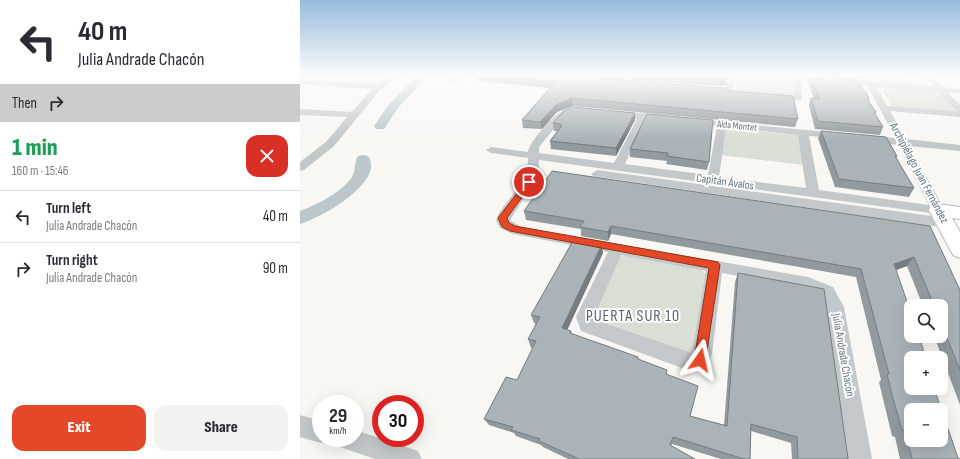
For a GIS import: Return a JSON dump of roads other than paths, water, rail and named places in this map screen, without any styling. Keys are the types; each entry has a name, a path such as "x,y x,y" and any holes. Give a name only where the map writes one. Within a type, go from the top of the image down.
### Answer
{"street":[{"path":"300,168 305,160 330,144 370,97"},
{"path":"774,97 798,99 798,97"},
{"name":"Archipiélago Juan Fernández","path":"878,97 903,142 951,218 960,250"},
{"path":"949,97 960,109"},
{"path":"884,108 960,114"},
{"path":"533,161 534,147 561,115 566,112 578,110"},
{"path":"300,112 355,115"},
{"name":"Aida Montet","path":"607,113 848,137"},
{"path":"618,167 643,116"},
{"path":"713,180 722,124"},
{"path":"803,132 813,193"},
{"path":"864,138 960,148"},
{"name":"Capitán Ávalos","path":"491,150 533,161 951,218"},
{"name":"Capitán Ávalos","path":"533,161 618,167 813,193 951,218"},
{"name":"Julia Andrade Chacón","path":"533,161 534,176 503,218 505,225 518,231 715,265 808,283 827,292 834,307 860,459"},
{"path":"617,248 585,317 587,325 693,363 698,362 702,354 715,265"},
{"path":"300,426 312,429"},
{"path":"364,444 410,459"}],"waterway":[{"path":"380,126 393,106 401,97"},
{"path":"300,218 330,203 351,187 363,169 363,159"}],"district":[{"name":"PUERTA SUR 10","path":"633,316"}]}
